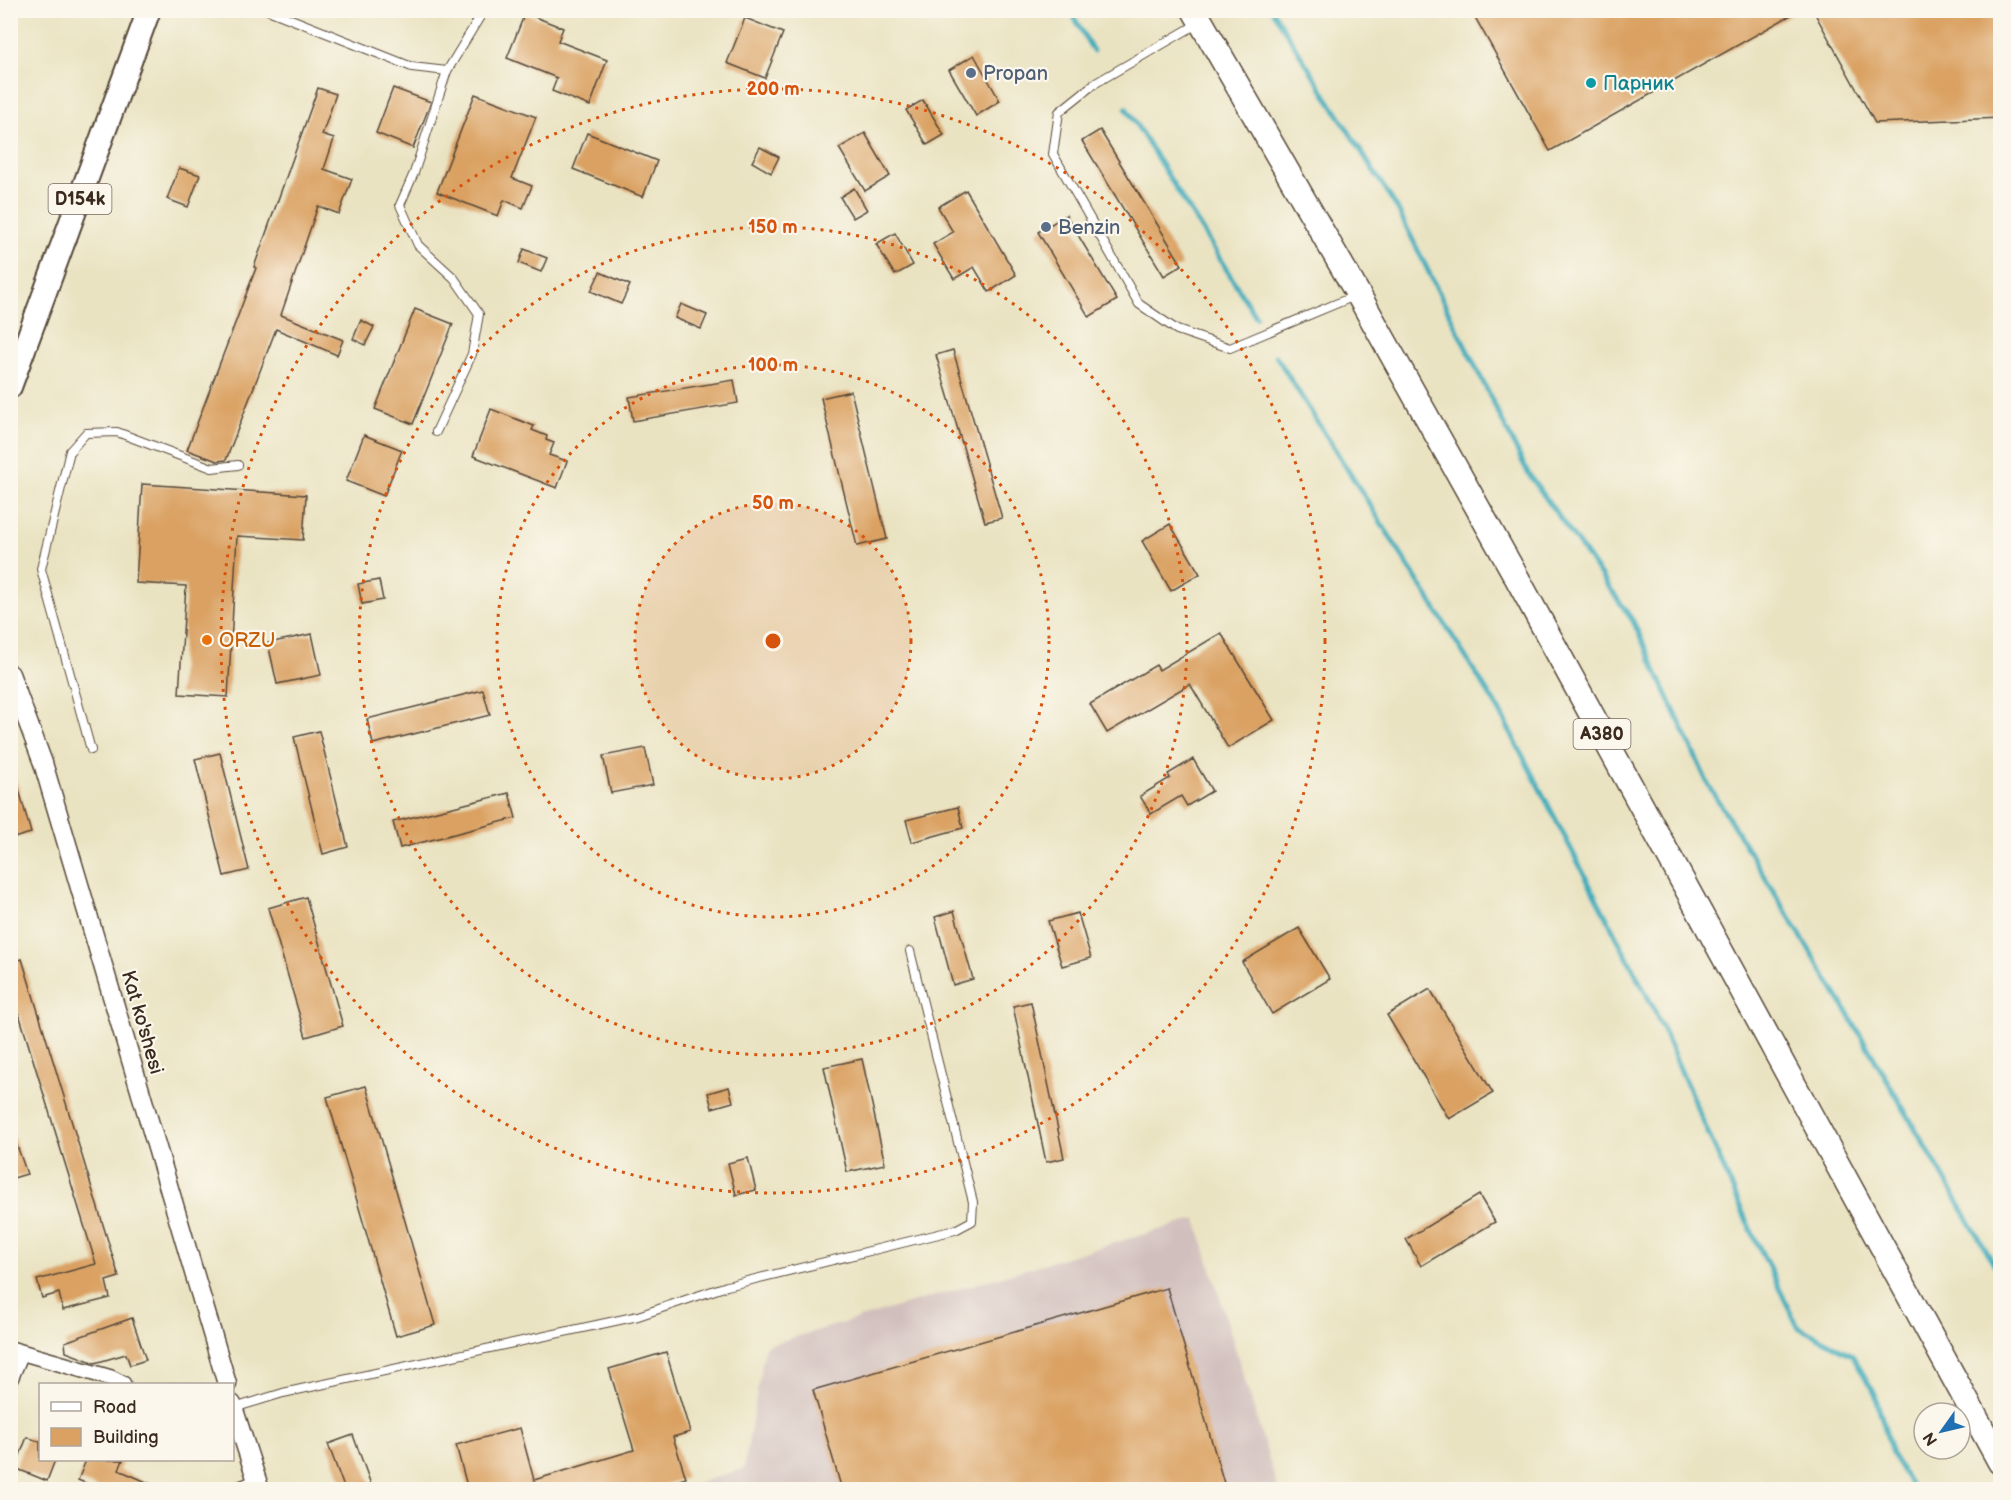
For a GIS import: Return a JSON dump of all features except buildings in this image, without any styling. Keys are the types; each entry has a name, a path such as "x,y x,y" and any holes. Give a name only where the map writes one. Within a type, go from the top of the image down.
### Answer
{"highway":[{"name":"A380","path":"1197,16 1358,294 1517,578 2001,1462"}],"main road":[{"name":"D154k","path":"10,387 149,10"}],"street":[{"name":"Kat ko'shesi","path":"10,674 43,763 227,1383"},
{"path":"10,1379 16,1351 111,1378 121,1383"},
{"path":"234,1412 237,1432 259,1486 238,1490"}],"lane":[{"path":"268,10 412,68 447,70"},
{"path":"436,432 472,354 479,314 454,278 418,245 400,205 414,174 447,70 484,10"},
{"path":"1197,16 1094,84 1059,112 1053,154 1139,304 1178,330 1230,348 1358,294"},
{"path":"91,750 41,569 70,451 86,433 117,432 212,468 238,465"},
{"path":"234,1406 283,1393 638,1316 727,1286 955,1230 972,1221 973,1202 910,951"}],"shaded area":[{"path":"1196,1219 1278,1489 677,1490 744,1468 765,1346"}],"waterway":[{"path":"1070,10 1093,51"},
{"path":"1272,10 1397,208 1528,473 1633,621 1708,784 1846,1010 2000,1274"},
{"path":"1126,108 1256,317"},
{"path":"1276,356 1499,710 1653,1007 1747,1222 1798,1327 1852,1355 1875,1394 1892,1454 1914,1490"}],"place":[{"name":"Propan","path":"971,73"},
{"name":"Парник","path":"1591,83"},
{"name":"Benzin","path":"1046,227"},
{"name":"ORZU","path":"207,640"}]}
